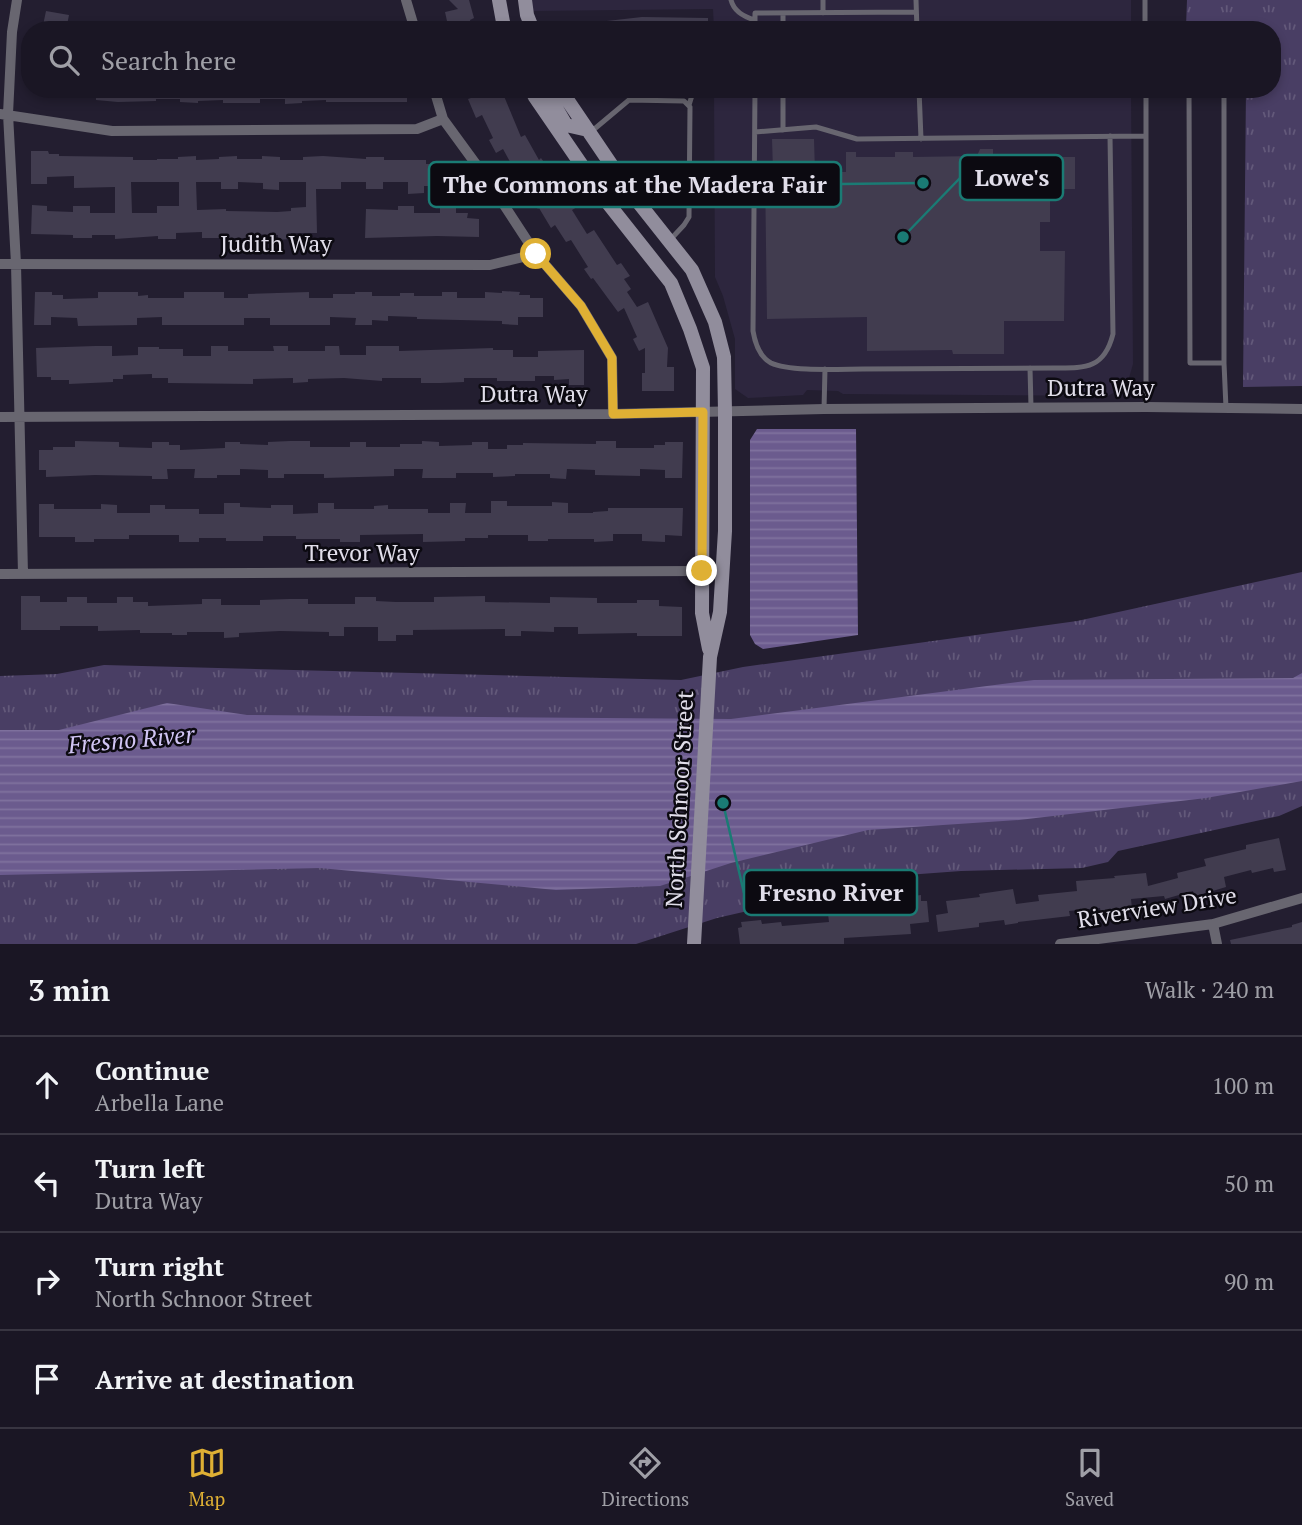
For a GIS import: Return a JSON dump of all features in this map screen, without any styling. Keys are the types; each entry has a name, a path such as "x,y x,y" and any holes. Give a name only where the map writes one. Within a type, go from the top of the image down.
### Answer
{"street":[{"path":"17,0 4,114 16,264 23,574"},
{"path":"406,0 412,21"},
{"path":"499,0 503,21"},
{"path":"525,0 529,21"},
{"path":"437,98 443,119 489,182 536,254 581,306 612,358 613,414"},
{"name":"North Schnoor Street","path":"536,98 607,202 671,283 691,329 703,368 702,613 710,657"},
{"path":"550,98 566,125 589,132"},
{"name":"North Schnoor Street","path":"566,98 627,188 692,270 715,322 723,357 726,531 720,612 710,657 694,944"},
{"path":"4,114 112,131 417,129 443,119"},
{"name":"Judith Way","path":"0,264 490,265 536,254"},
{"name":"Dutra Way","path":"0,417 613,414 824,409 1146,407 1302,409"},
{"name":"Trevor Way","path":"0,574 702,571"},
{"name":"Riverview Drive","path":"1060,944 1213,924 1302,898"},
{"path":"1213,924 1216,944"}],"lane":[{"path":"731,0 740,14 755,20 755,13 916,12"},
{"path":"823,0 823,13"},
{"path":"916,0 916,21"},
{"path":"1145,0 1145,21"},
{"path":"783,13 783,21"},
{"path":"689,105 692,98"},
{"path":"755,98 753,331 755,342 768,362 779,366 825,369 1086,368 1098,361 1110,346 1114,334 1111,136"},
{"path":"783,98 783,130"},
{"path":"919,98 921,138"},
{"path":"1146,98 1146,407"},
{"path":"1189,98 1190,363 1224,363"},
{"path":"1224,98 1226,408"},
{"path":"589,132 629,100 684,101 691,107 689,217 669,241"},
{"path":"755,132 816,127 857,139 1146,136"},
{"path":"1030,368 1031,408"},
{"path":"824,409 825,369"}],"shaded area":[{"path":"530,0 1131,0 1131,21 714,21 713,9 532,11"},
{"path":"714,98 1131,98 1133,364 1127,385 1108,396 843,394 838,391 807,390 803,395 748,398 735,389 735,339 715,277"}],"green space":[{"path":"1187,0 1302,0 1302,386 1243,387 1246,98 1281,98 1281,21 1186,21"},
{"path":"1302,572 1302,806 1279,816 1118,851 1108,862 1082,868 961,871 866,880 836,891 717,918 636,944 0,944 0,676 57,674 104,665 681,680 743,667 1077,621"}],"water":[{"path":"757,429 856,429 858,635 763,649 755,644 750,635 750,440"},
{"path":"1302,673 1302,781 1206,798 1019,820 868,830 731,863 660,886 556,890 320,868 0,875 0,730 59,730 167,703 247,715 731,719 1034,680 1293,678"}],"building":[{"path":"449,0 469,0 474,18 470,21 447,21 445,12 458,9"},
{"path":"46,11 69,15 68,21 44,21"},
{"path":"642,17 708,18 708,21 607,21"},
{"path":"96,98 407,98 407,102 326,100 285,104 285,99 260,99 260,103 223,103 223,100 198,103 180,102 180,99 118,102"},
{"path":"505,98 521,137 525,135 539,160 541,158 567,195 569,194 577,207 572,210 587,234 594,230 617,265 621,263 630,276 624,279 631,289 627,292 637,307 648,302 668,348 667,367 674,367 674,391 642,391 645,348 639,351 633,339 637,337 624,308 618,312 584,269 588,267 571,240 566,242 555,225 551,228 527,194 531,192 503,149 496,153 489,140 493,138 482,115 476,118 468,99"},
{"path":"772,139 814,139 815,172 846,172 846,152 856,152 856,157 895,157 895,152 913,152 913,157 977,156 980,149 993,149 993,168 1019,168 1019,157 1075,157 1075,189 1050,189 1050,222 1040,222 1040,251 1065,251 1064,321 1004,321 1004,354 953,354 952,350 867,351 867,317 767,319 765,171 773,170"},
{"path":"31,151 48,151 49,154 59,156 133,157 133,160 196,156 196,160 237,156 237,159 262,159 262,156 280,157 280,160 303,160 303,157 323,156 426,160 426,164 436,164 436,168 448,168 449,186 424,186 424,193 408,194 408,182 383,182 383,189 366,189 366,182 341,182 341,189 316,189 317,233 291,233 291,239 278,240 278,235 249,234 249,238 202,238 202,232 176,233 176,239 158,239 158,236 115,239 115,235 73,238 73,235 31,234 32,205 47,206 47,211 73,212 73,206 90,206 90,213 115,213 115,187 74,188 74,176 47,177 47,184 31,184","holes":["131,182 179,182 179,206 157,206 157,213 132,213","196,182 221,182 221,189 238,189 238,182 263,183 263,189 279,190 279,182 306,182 306,207 277,212 197,210"]},
{"path":"398,206 414,206 414,213 440,213 440,206 456,206 456,213 468,213 467,218 479,219 479,237 365,238 366,209 398,210"},
{"path":"35,292 52,292 52,295 63,295 63,299 98,298 98,292 138,292 138,296 148,295 148,298 184,298 184,292 224,292 224,298 248,298 248,294 309,292 309,298 333,298 333,294 355,292 372,292 372,296 414,293 414,296 442,296 442,292 457,292 457,298 485,298 485,292 520,292 519,295 530,295 530,298 543,298 543,317 518,317 518,325 502,324 502,321 388,316 388,321 372,320 372,325 355,325 356,318 330,317 330,325 270,325 270,318 244,318 244,325 162,325 162,317 137,318 137,325 78,326 77,318 51,317 51,325 34,325"},
{"path":"112,346 112,356 138,355 138,347 159,347 183,349 183,356 211,356 211,346 228,346 228,351 274,351 273,346 288,346 288,351 325,351 325,346 339,346 340,355 366,355 366,346 399,346 399,351 493,348 513,350 513,357 538,357 538,351 584,350 584,385 569,385 569,379 554,380 554,376 535,376 535,381 464,378 464,382 440,383 421,383 421,378 382,378 382,381 308,379 308,382 293,383 293,378 253,379 253,384 168,383 168,378 152,378 152,374 123,375 123,379 113,379 113,382 69,384 69,380 37,377 36,348"},
{"path":"75,441 119,442 119,447 152,448 152,442 169,442 169,445 180,445 180,450 225,448 225,442 268,445 268,442 310,441 310,447 350,447 350,442 366,442 366,447 400,447 400,444 422,444 422,441 439,442 439,446 488,442 488,449 507,449 507,445 523,443 596,444 596,441 616,441 616,448 654,448 654,445 665,445 665,442 683,442 682,478 665,478 665,470 640,469 640,476 595,475 595,470 567,469 566,479 550,478 550,474 493,477 493,473 456,473 456,478 422,478 423,469 394,469 394,476 324,478 324,474 284,474 284,478 268,478 268,470 240,469 240,475 194,478 195,469 167,469 168,479 152,479 152,476 95,475 46,477 46,470 39,470 39,450 75,447"},
{"path":"491,501 507,501 507,506 552,506 552,502 568,503 568,513 593,513 608,511 608,508 683,508 682,536 665,535 665,542 642,541 642,534 613,534 613,541 594,542 594,539 528,541 528,535 488,535 488,538 465,538 465,541 423,542 423,534 360,535 360,542 296,539 296,536 263,536 263,541 199,538 199,542 179,542 179,535 129,535 129,539 94,539 94,542 75,542 75,537 39,537 39,504 54,504 54,509 101,509 101,504 117,505 117,513 150,513 150,505 165,505 165,509 199,509 199,514 224,514 224,503 240,503 240,507 271,508 271,505 293,505 293,514 318,513 318,503 334,503 334,509 374,509 374,506 388,505 388,509 428,509 428,513 450,513 450,503 466,503 465,513 491,513"},
{"path":"21,596 40,596 40,602 67,602 67,597 87,597 87,603 117,603 117,597 133,597 133,602 148,602 148,606 202,604 202,599 221,599 221,605 260,605 260,600 289,599 308,599 308,604 355,604 355,597 376,597 376,601 396,602 434,602 434,597 485,596 485,602 550,603 550,597 597,598 597,603 659,600 659,606 682,607 682,636 637,636 637,633 578,634 578,627 554,627 554,632 521,631 521,636 505,636 505,629 413,630 413,635 396,635 396,641 378,641 378,627 344,627 344,636 329,636 329,632 280,631 239,633 239,637 224,638 224,632 187,632 187,635 172,635 140,633 140,630 98,631 98,626 21,630"},
{"path":"1279,838 1286,870 1274,872 1273,868 1252,873 1251,870 1224,877 1226,887 1206,893 1194,896 1193,891 1165,899 1164,896 1131,899 1132,909 1101,913 1100,908 1069,911 1070,916 1005,925 1004,920 979,923 979,927 938,932 936,915 948,913 946,901 1013,889 1016,904 1039,901 1038,895 1077,891 1076,881 1146,873 1148,886 1178,878 1177,873 1206,866 1204,859 1246,849 1246,845"},
{"path":"885,894 886,905 905,903 904,897 921,895 921,901 927,901 929,922 910,924 911,934 844,938 844,944 740,944 738,928 742,927 741,922 761,920 762,924 781,922 782,926 829,922 828,914 870,908 869,896"},
{"path":"1302,922 1302,944 1231,944 1230,940 1292,927"}],"place":[{"name":"The Commons at the Madera Fair","path":"923,183"},
{"name":"Lowe's","path":"903,237"},
{"name":"Fresno River","path":"723,803"}],"route":[{"path":"536,254 581,306 612,358 613,414 703,412 702,571"}]}
